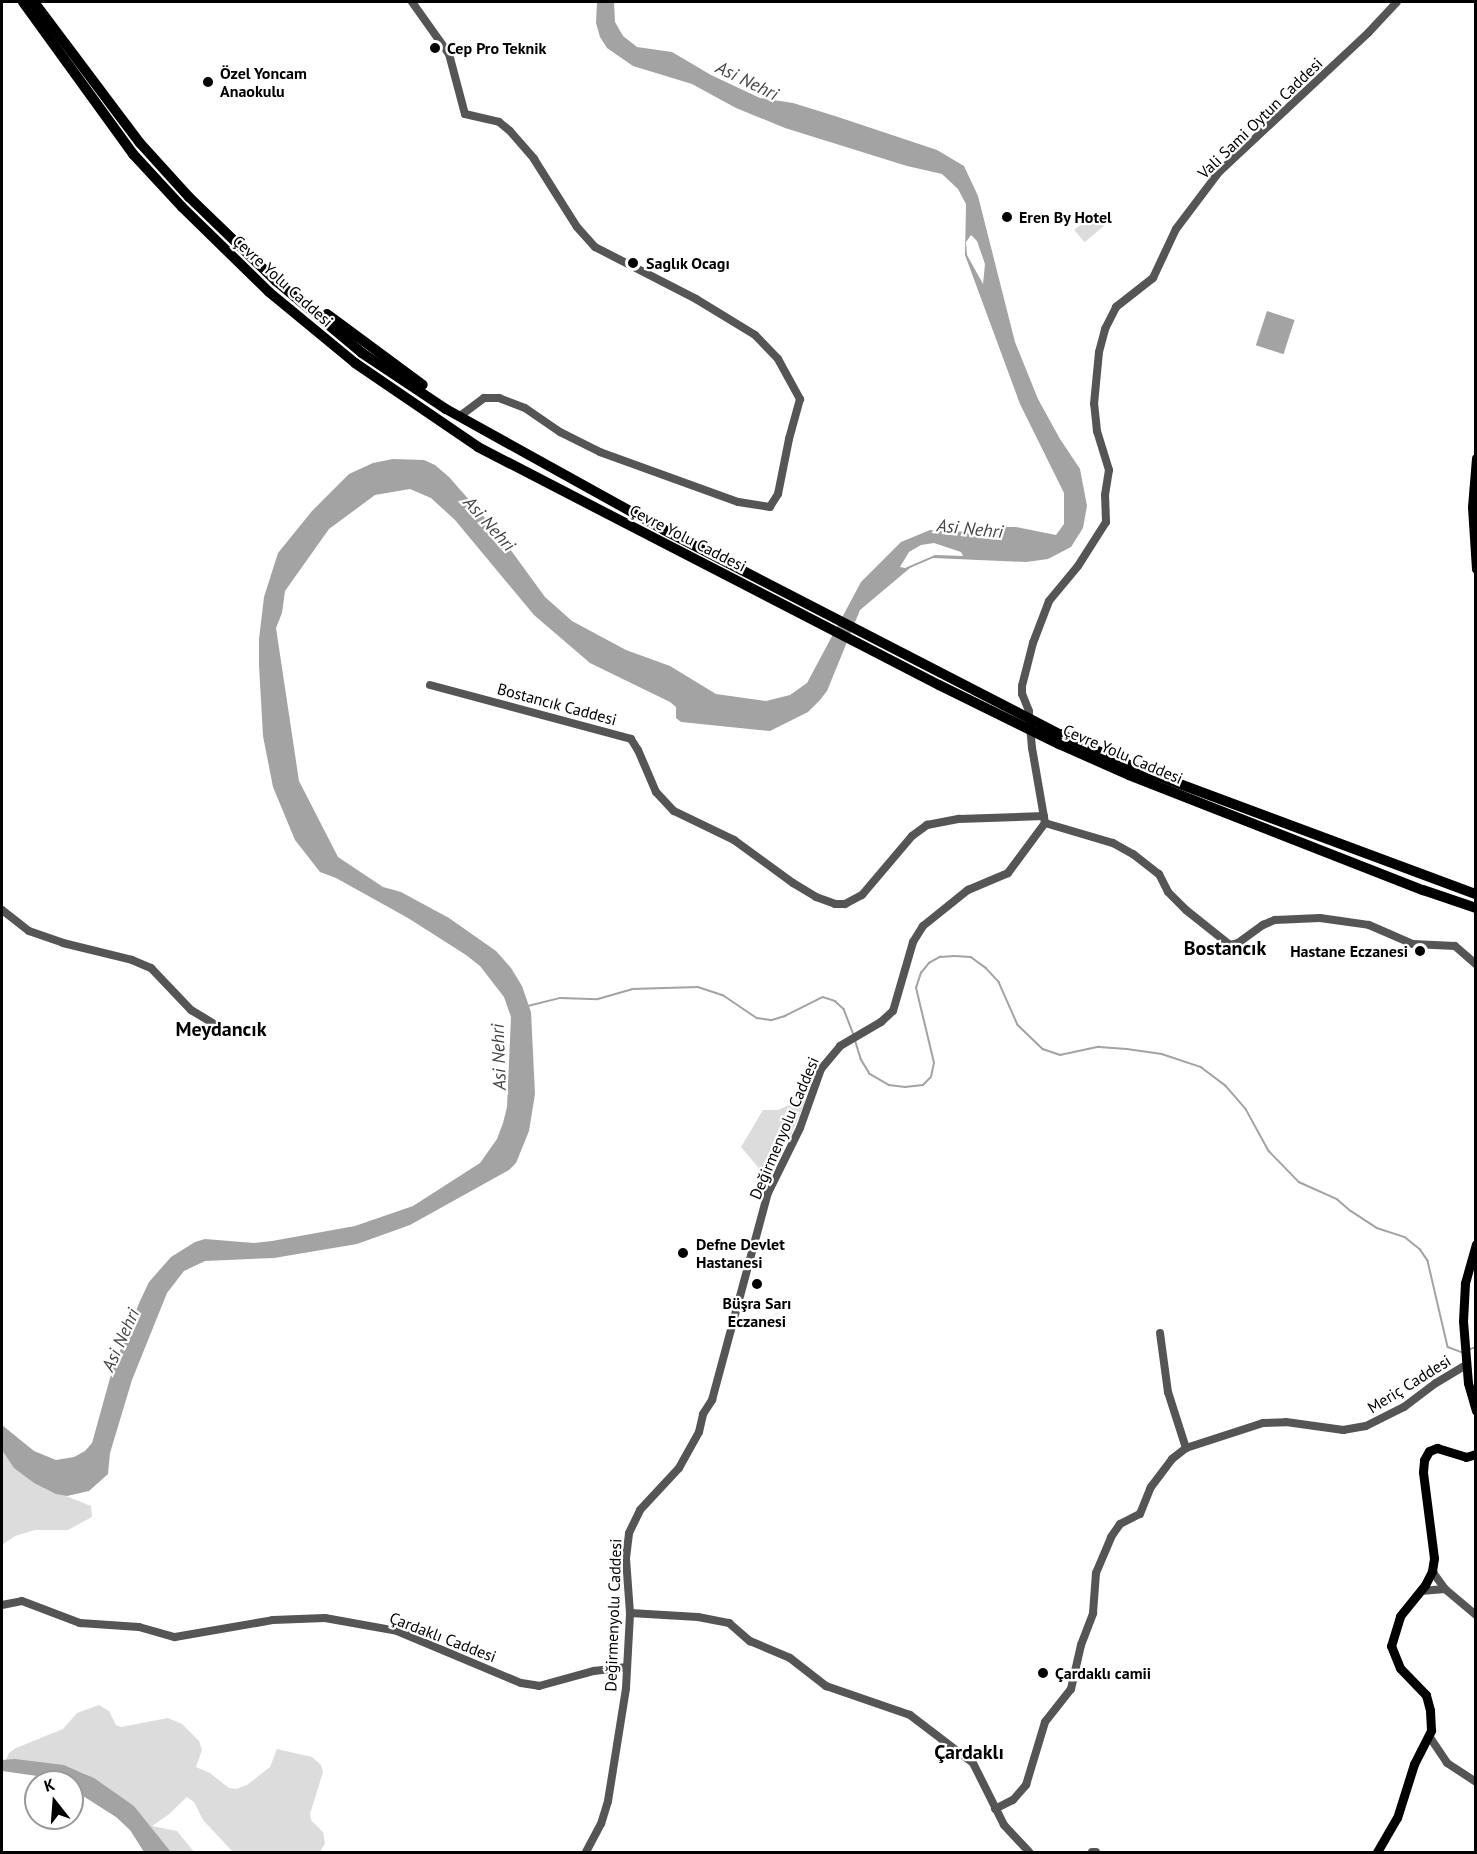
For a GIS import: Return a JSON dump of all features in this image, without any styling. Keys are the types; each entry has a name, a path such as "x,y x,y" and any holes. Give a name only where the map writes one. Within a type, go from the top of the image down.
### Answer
{"highway":[{"name":"Çevre Yolu Caddesi","path":"23,2 133,154 198,223 269,292 347,357 478,447 828,620 1030,724 1134,767 1476,894"},
{"name":"Çevre Yolu Caddesi","path":"34,2 140,144 276,282 363,353 460,416 828,620"},
{"name":"Çevre Yolu Caddesi","path":"1030,724 1053,740 1129,776 1413,887 1476,908"}],"main road":[{"path":"1476,458 1472,507 1476,569"},
{"path":"1476,1244 1465,1282 1463,1338 1476,1410"},
{"path":"1377,1852 1396,1818 1414,1764 1429,1736 1431,1718 1428,1701 1423,1691 1396,1662 1391,1646 1400,1616 1420,1591 1432,1571 1434,1558 1423,1472 1424,1460 1429,1451 1437,1448 1466,1457 1476,1454"}],"street":[{"path":"412,2 450,54 465,114 498,122 510,131 534,159 577,227 595,247 696,299 755,335 778,359 800,399 778,494 770,507 738,502 600,452 560,432 525,408 499,398 484,398 460,416"},
{"name":"Vali Sami Oytun Caddesi","path":"1030,724 1022,694 1041,619 1053,594 1078,566 1104,527 1107,517 1105,495 1109,470 1097,431 1094,398 1100,345 1110,318 1120,303 1153,278 1176,229 1219,172 1356,44 1397,2"},
{"name":"Bostancık Caddesi","path":"430,686 631,740 638,750 656,792 674,811 735,840 798,886 821,900 835,904 845,904 862,894 912,836 927,825 959,819 1045,820 1113,843 1133,854 1159,874 1168,892 1185,910 1230,945 1238,943 1263,925 1275,920 1320,918 1369,925 1413,944 1455,946 1476,964"},
{"path":"1030,724 1045,820"},
{"path":"1033,754 1035,747 1042,741 1053,740"},
{"name":"Değirmenyolu Caddesi","path":"586,1852 601,1824 608,1802 627,1667 630,1613 626,1558 629,1533 640,1510 679,1468 699,1432 703,1414 712,1400 734,1311 771,1184 800,1128 821,1069 835,1051 893,1011 913,942 923,926 968,890 1008,873 1045,820"},
{"path":"2,910 29,931 63,943 132,960 151,969 191,1010 224,1030"},
{"path":"1160,1333 1168,1392 1186,1448"},
{"name":"Meriç Caddesi","path":"995,1809 1013,1800 1026,1785 1045,1722 1071,1689 1079,1651 1091,1620 1096,1573 1111,1537 1120,1524 1140,1514 1156,1479 1172,1459 1186,1448 1263,1423 1286,1422 1343,1430 1358,1428 1397,1411 1466,1362"},
{"path":"1432,1571 1445,1589 1476,1615"},
{"path":"1420,1591 1445,1589"},
{"name":"Çardaklı Caddesi","path":"2,1605 22,1601 80,1623 139,1627 175,1637 280,1619 325,1618 397,1631 521,1683 538,1686 594,1671 627,1667"},
{"path":"630,1613 698,1617 729,1623 750,1641 790,1658 826,1686 910,1715 973,1763 1009,1833 1029,1852"},
{"path":"1429,1736 1451,1767 1476,1782"}],"shaded area":[{"path":"1098,210 1108,222 1085,242 1074,230"},
{"path":"804,1098 805,1102 792,1132 768,1179 741,1147 763,1110 778,1110"},
{"path":"2,1450 34,1483 91,1506 92,1517 68,1530 35,1530 15,1536 2,1545"},
{"path":"99,1705 109,1711 116,1725 121,1727 168,1718 182,1724 199,1741 202,1750 196,1767 210,1773 229,1788 236,1789 247,1785 270,1767 277,1749 312,1757 321,1765 323,1772 310,1814 311,1820 323,1832 325,1843 320,1852 233,1852 203,1820 194,1802 187,1797 152,1826 177,1831 194,1852 171,1852 134,1806 84,1773 84,1770 76,1770 64,1765 6,1760 9,1753 16,1748 63,1729 77,1713"}],"water":[{"name":"Asi Nehri","path":"597,2 614,2 615,22 623,36 637,47 672,52 711,75 760,98 793,103 937,150 964,166 978,196 1015,342 1038,399 1080,469 1087,506 1083,528 1071,547 1048,559 1026,562 933,558 910,568 860,610 827,691 820,700 808,712 770,731 681,722 676,718 676,707 670,702 590,663 534,615 455,520 431,498 410,489 375,495 329,529 285,591 282,613 276,628 299,781 338,857 383,887 401,892 449,918 496,951 511,968 522,986 531,1012 535,1094 529,1131 516,1163 509,1170 410,1225 357,1244 274,1258 205,1261 184,1271 167,1293 132,1380 110,1453 108,1474 89,1491 67,1496 56,1494 34,1483 14,1468 2,1450 2,1425 34,1451 56,1460 74,1457 85,1451 92,1443 112,1371 140,1301 149,1282 171,1257 195,1242 205,1239 254,1243 272,1241 355,1226 413,1206 480,1163 497,1139 503,1123 507,1107 511,1017 504,997 480,966 466,955 408,918 336,878 320,872 295,840 273,787 263,736 259,665 259,639 264,597 278,553 312,511 349,474 373,463 393,459 424,460 435,465 449,477 499,534 545,597 572,621 626,650 670,666 716,694 766,701 790,695 807,683 861,582 901,542 930,530 956,532 1016,527 1056,535 1064,524 1064,493 1020,404 965,255 966,204 958,189 942,174 907,166 785,128 736,108 692,84 633,66 607,48 600,37 596,23","holes":["971,235 977,241 985,264 983,284 967,255 966,242","934,543 961,552 963,556 935,555 905,568 900,567 909,552 921,545"]},
{"path":"1267,311 1295,320 1283,354 1256,345"},
{"path":"15,1759 64,1765 76,1770 24,1770 24,1774 2,1771 2,1760"},
{"path":"84,1774 134,1806 171,1852 144,1852 130,1830 116,1817 84,1797"}],"waterway":[{"path":"855,1039 861,1059 870,1074 889,1085 905,1087 923,1085 931,1077 934,1063 916,988 921,973 929,963 940,957 971,957 999,982 1018,1025 1043,1049 1060,1055 1099,1047 1127,1049 1162,1054 1201,1067 1226,1086 1246,1109 1269,1151 1299,1182 1337,1199 1377,1228 1405,1237 1420,1249 1428,1261 1448,1347 1461,1352"},
{"path":"528,1006 560,998 598,999 632,989 698,987 723,995 757,1018 772,1020 823,997 835,1001 844,1009 854,1035"},
{"path":"1468,1350 1476,1347"}],"place":[{"name":"Cep Pro Teknik","path":"435,48"},
{"name":"Özel Yoncam Anaokulu","path":"208,82"},
{"name":"Eren By Hotel","path":"1007,217"},
{"name":"Saglık Ocagı","path":"633,263"},
{"name":"Hastane Eczanesi","path":"1420,951"},
{"name":"Defne Devlet Hastanesi","path":"683,1253"},
{"name":"Büşra Sarı Eczanesi","path":"757,1284"},
{"name":"Çardaklı camii","path":"1043,1673"}],"district":[{"name":"Bostancık","path":"1225,948"},
{"name":"Meydancık","path":"221,1029"},
{"name":"Çardaklı","path":"969,1752"}]}
